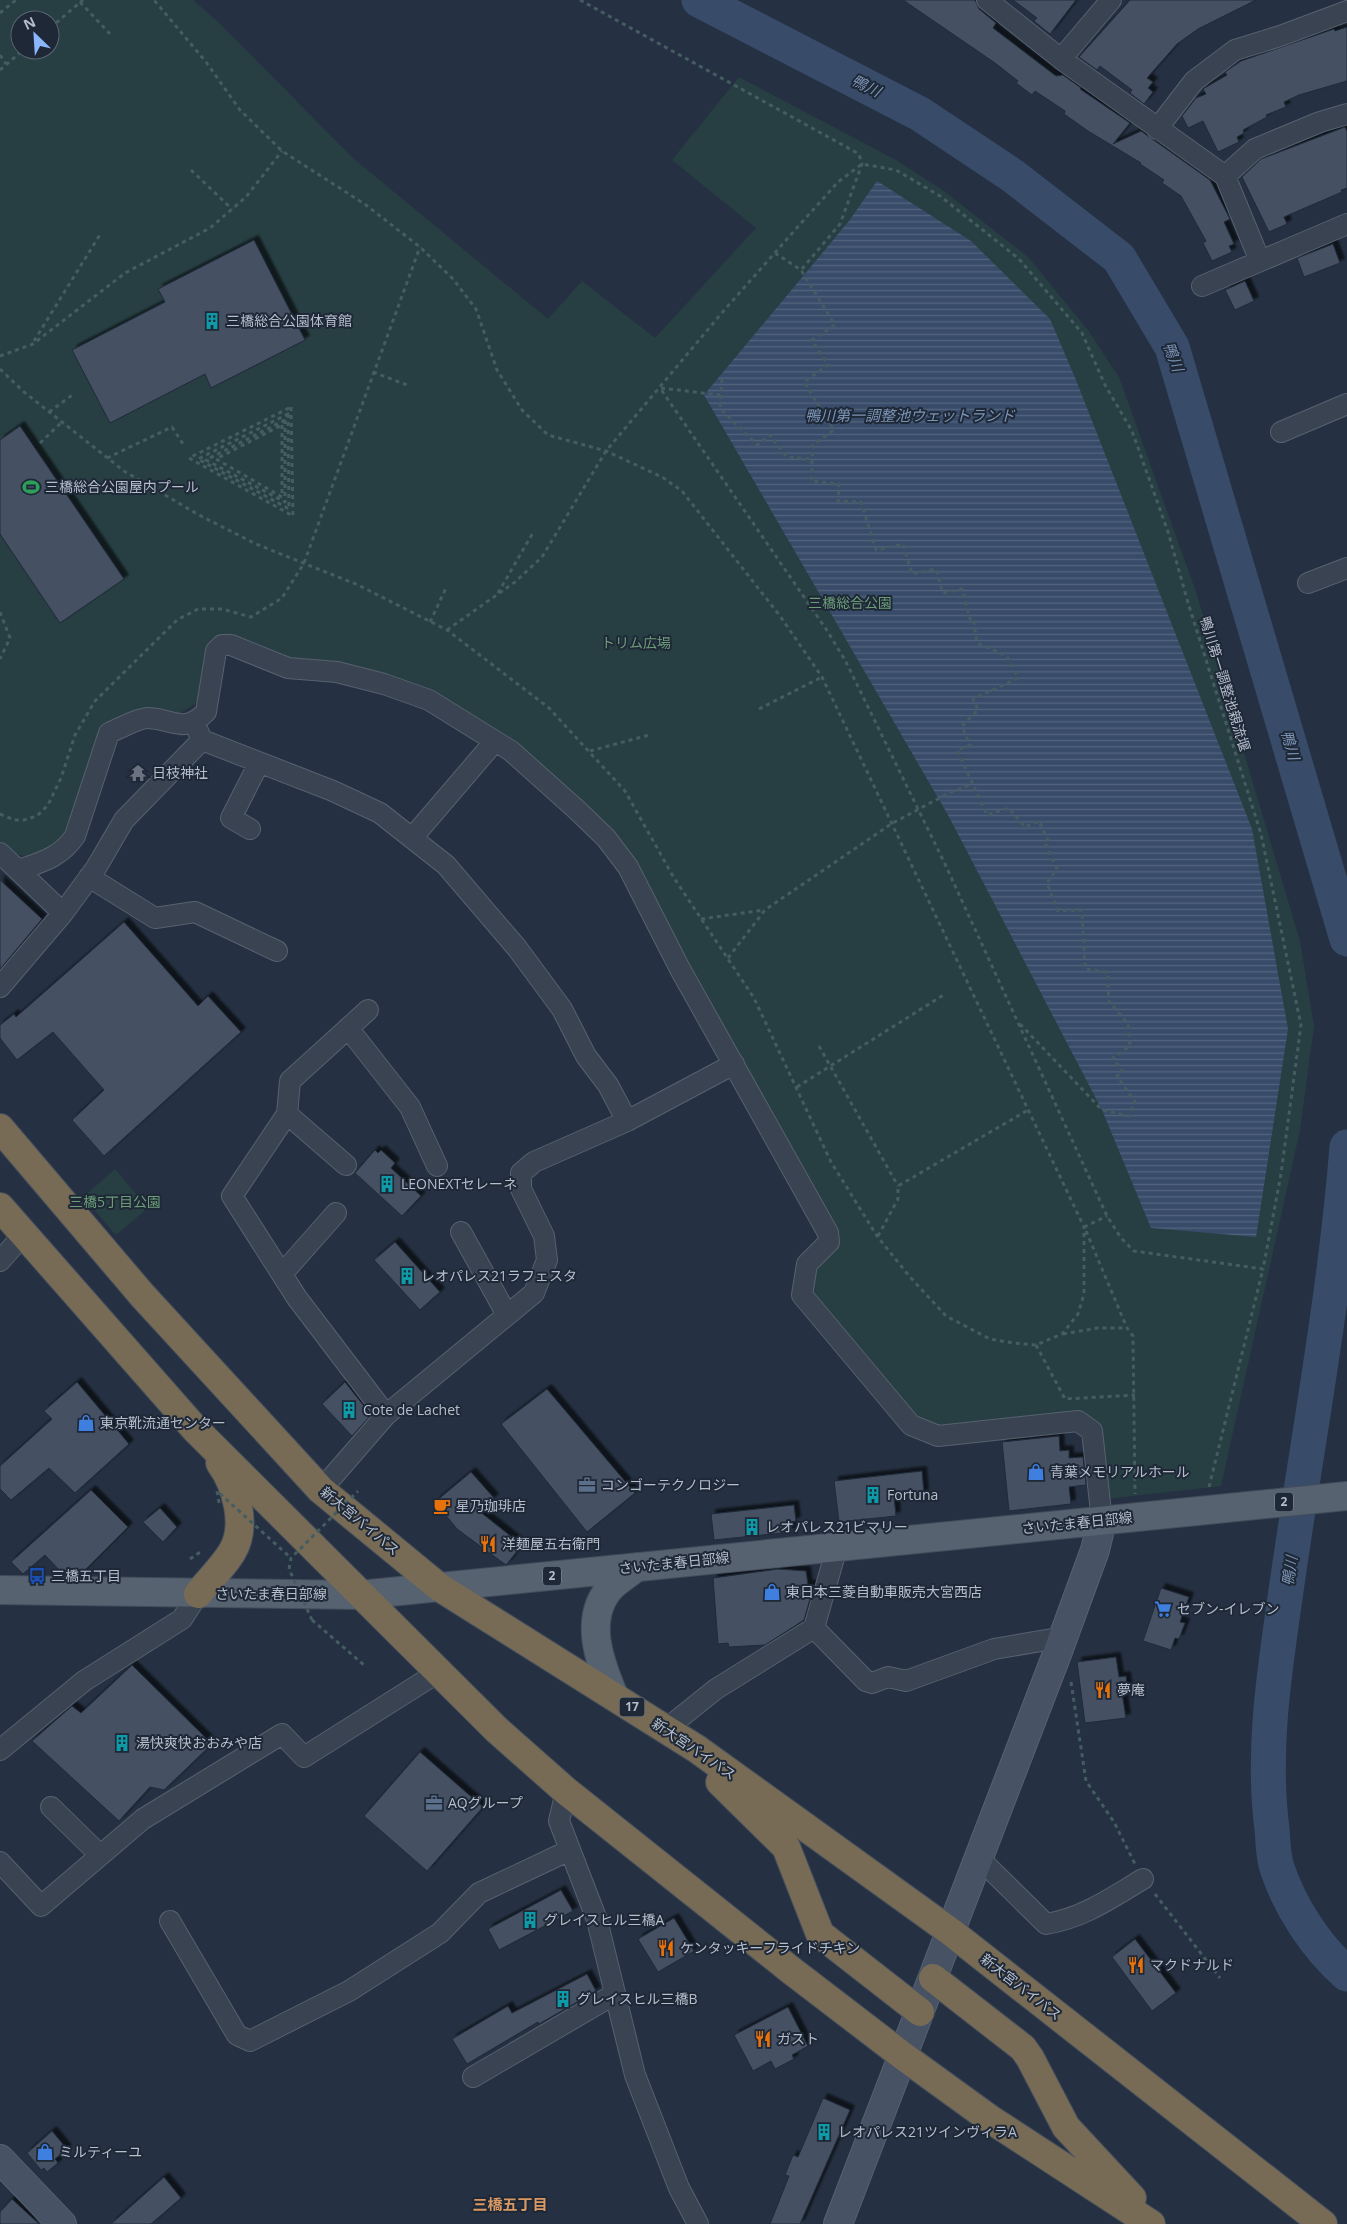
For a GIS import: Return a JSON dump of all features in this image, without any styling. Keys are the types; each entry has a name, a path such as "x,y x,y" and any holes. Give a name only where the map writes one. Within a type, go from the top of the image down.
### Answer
{"highway":[{"name":"新大宮バイパス","path":"0,1128 142,1295 321,1490 439,1587 697,1749 951,1932 1323,2224"},
{"path":"0,1206 196,1430 497,1730 566,1791 792,1971 903,2056 990,2118 1151,2224"},
{"path":"196,1430 224,1468 229,1507 238,1536 233,1551 198,1594"},
{"path":"666,1729 786,1847 820,1934 920,2012"},
{"path":"933,1978 1023,2048 1066,2127 1157,2224"}],"main road":[{"name":"さいたま春日部線","path":"0,1590 360,1595 1347,1496"},
{"path":"614,1696 599,1660 596,1641 597,1622 602,1602 612,1586 637,1567"}],"street":[{"path":"987,0 1061,59 1225,176 1260,261"},
{"path":"1061,59 1105,2"},
{"path":"1157,129 1194,81 1235,50 1280,36 1347,11"},
{"path":"1225,176 1255,149 1320,122 1347,114"},
{"path":"1202,286 1347,224"},
{"path":"1281,432 1347,404"},
{"path":"1308,583 1347,568"},
{"path":"19,870 59,855 67,849 75,836 109,733 147,717 180,725 194,722 206,712 216,651 222,645 231,645 288,668 337,672 384,684 430,700 511,751 578,810 606,838 628,867 680,968 828,1233 829,1242 807,1264 802,1295 911,1426 938,1436 1078,1421 1086,1424 1092,1430 1102,1521 1097,1544 980,1859 838,2224"},
{"path":"194,722 202,740 259,764 333,791 380,813 446,865 517,948 562,1009 586,1056 608,1085 627,1121"},
{"path":"0,988 63,913 89,878 124,820 202,740"},
{"path":"412,838 495,740"},
{"path":"250,829 231,818 259,764"},
{"path":"0,853 63,913"},
{"path":"89,878 155,918 195,912 277,951"},
{"path":"368,1010 290,1081 287,1114 232,1196 297,1298 386,1415"},
{"path":"348,1028 410,1107 437,1166"},
{"path":"321,1490 386,1415 534,1293 547,1260 544,1236 522,1189 521,1173 534,1162 627,1121 734,1064"},
{"path":"287,1114 346,1166"},
{"path":"282,1274 336,1213"},
{"path":"461,1232 507,1315"},
{"path":"0,1261 24,1234"},
{"path":"666,1729 716,1689 814,1628 837,1547"},
{"path":"4,1739 84,1681 182,1620 198,1594"},
{"path":"814,1628 866,1681 872,1683 888,1677 906,1681 994,1649 1060,1646"},
{"path":"0,1862 41,1906 143,1819 282,1734 304,1756 438,1673"},
{"path":"566,1791 559,1821 598,1920 635,2075 679,2188 698,2224"},
{"path":"51,1807 100,1855"},
{"path":"170,1922 237,2035 250,2041 349,1991 440,1934 479,1893 570,1850"},
{"path":"980,1859 1046,1924 1067,1921 1089,1912 1142,1879"},
{"path":"473,2077 615,1994"},
{"path":"0,2159 62,2224"}],"path":[{"path":"0,13 16,0"},
{"path":"154,0 206,62 240,110 282,151 366,206 420,247 453,279 476,309 498,370 522,410 548,435 606,451 662,477 682,491 780,616 822,677 1084,1227 1127,1328 1133,1336 1135,1517"},
{"path":"580,0 859,154 862,164 840,224 800,270"},
{"path":"60,19 81,1 110,34"},
{"path":"0,55 6,64"},
{"path":"0,70 11,60"},
{"path":"0,356 33,344 125,273 210,228 246,197 282,151"},
{"path":"447,630 515,582 542,557 606,451 774,253 838,182 862,164"},
{"name":"鴨川第一調整池親流堰","path":"862,164 896,170 940,196 1019,259 1082,333 1105,385 1132,431 1168,532 1189,606 1265,848 1301,1025 1281,1174 1212,1510"},
{"path":"190,170 232,209"},
{"path":"33,344 101,233"},
{"path":"0,814 14,820 24,820 36,816 48,805 61,778 75,735 95,702 177,620 198,609 222,608 251,617 282,598 304,563 420,247"},
{"path":"774,253 800,270 834,325 812,340 828,365 804,382 834,430 813,445 810,480 839,484 838,501 861,502 876,550 903,544 912,574 936,569 943,593 962,589 970,619 973,618 977,643 1007,656 1018,678 972,699 978,710 962,726 970,745 957,750 987,815 1009,808 1026,827 1039,821 1049,843 1046,845 1057,869 1047,883 1058,911 1082,910 1085,969 1107,972 1110,1001 1128,1024 1130,1046 1113,1058 1123,1072 1117,1076 1135,1102 1129,1116 1102,1110 1016,1021"},
{"path":"0,369 24,392 124,471 199,515 256,544 358,585 447,630 549,708 590,750 625,791 670,871 754,998 831,1162 877,1236 910,1277 946,1316 990,1339 1036,1345 1062,1334 1098,1328 1127,1328"},
{"path":"373,372 407,385"},
{"path":"722,380 720,408 757,445 770,435 787,457 812,459"},
{"path":"660,388 704,395 720,395"},
{"path":"660,388 826,629 845,660 918,808 1107,1216 1121,1238 1134,1251 1263,1269"},
{"path":"49,412 75,392"},
{"path":"291,408 293,516 284,511 189,458 291,408"},
{"path":"288,414 289,509 248,486 198,459 288,414"},
{"path":"285,420 285,502 268,492 206,460 285,420"},
{"path":"40,443 62,422"},
{"path":"282,426 282,497 233,468 216,459 282,426"},
{"path":"107,458 172,427 186,446"},
{"path":"497,595 534,531"},
{"path":"430,622 446,586"},
{"path":"0,612 10,638 0,659"},
{"path":"760,709 822,677"},
{"path":"590,750 649,735"},
{"path":"728,958 765,910 891,824 918,808 972,784"},
{"path":"701,919 765,910"},
{"path":"797,1087 945,994"},
{"path":"819,1046 898,1186 898,1199 877,1236"},
{"path":"898,1186 1028,1110"},
{"path":"1084,1227 1107,1216"},
{"path":"1062,1334 1078,1314 1084,1294 1084,1227"},
{"path":"1036,1345 1065,1398 1135,1395"},
{"path":"229,1507 217,1491 229,1507 291,1558"},
{"path":"358,1491 291,1558 289,1569 312,1620 364,1665"},
{"path":"1060,1646 1069,1667 1082,1765 1086,1781 1114,1822 1142,1879 1220,1978"}],"green space":[{"name":"三橋総合公園","path":"0,0 193,0 218,22 354,159 548,319 582,281 655,338 756,228 672,160 739,77 896,160 944,191 1028,257 1088,330 1119,377 1196,592 1300,941 1314,1026 1300,1130 1221,1486 1106,1499 1097,1429 940,1428 911,1414 809,1290 811,1267 831,1251 637,862 598,815 505,736 434,693 359,667 290,661 232,640 198,702 177,715 143,709 106,723 67,834 59,842 35,855 26,856 9,851 0,844"},
{"name":"三橋5丁目公園","path":"115,1169 148,1208 116,1235 83,1197"}],"water":[{"name":"鴨川第一調整池ウェットランド","path":"877,181 971,241 1050,319 1076,380 1252,829 1288,1029 1256,1237 1151,1228 1102,1110 948,815 704,395 849,221"}],"building":[{"path":"903,0 975,0 979,9 996,23 993,28 1056,76 1063,75 1130,123 1113,144 1141,131 1210,180 1230,219 1224,222 1234,244 1229,246 1232,252 1212,261 1203,243 1206,241 1181,196 1162,183 1164,180 1141,163 1088,131 1064,114 1065,111 1035,91 1032,95 995,63"},
{"path":"1013,0 1076,0 1050,34 1034,21 1037,18"},
{"path":"1130,0 1256,0 1198,29 1177,44 1147,78 1153,82 1148,88 1153,92 1144,104 1130,93 1132,90 1100,66 1097,70 1079,57"},
{"path":"1347,27 1347,81 1299,95 1284,102 1286,107 1266,115 1267,117 1243,130 1244,133 1237,137 1239,142 1218,152 1203,121 1188,128 1182,116 1196,98 1206,94 1203,89 1227,75 1225,72 1241,61 1334,29 1335,31"},
{"path":"1345,127 1347,131 1347,188 1341,190 1342,192 1284,217 1287,224 1269,232 1242,177 1261,159"},
{"name":"三橋総合公園体育館","path":"254,240 305,340 211,388 205,374 110,423 72,350 165,302 158,289"},
{"path":"1333,244 1340,263 1304,277 1297,258"},
{"path":"1245,281 1254,301 1235,310 1225,290"},
{"name":"三橋総合公園屋内プール","path":"20,426 124,579 60,623 0,534 0,440"},
{"path":"0,880 42,919 0,969"},
{"path":"124,922 198,1006 208,996 241,1032 104,1156 72,1120 104,1090 53,1032 17,1060 0,1038 0,1025 14,1014 16,1017"},
{"name":"LEONEXTセレーネ","path":"375,1150 378,1153 381,1150 395,1163 391,1168 421,1196 402,1216 355,1173"},
{"name":"レオパレス21ラフェスタ","path":"395,1242 440,1292 420,1310 374,1260"},
{"path":"77,1382 129,1444 75,1493 49,1468 11,1500 0,1489 0,1466 52,1419 44,1411"},
{"name":"Cote de Lachet","path":"345,1382 371,1415 352,1436 322,1404"},
{"path":"547,1389 635,1493 587,1532 501,1424"},
{"path":"1059,1436 1060,1451 1069,1450 1069,1458 1083,1457 1086,1485 1069,1487 1071,1504 1009,1511 1002,1442"},
{"name":"Fortuna","path":"922,1471 924,1494 894,1497 896,1516 839,1522 834,1481"},
{"path":"471,1472 494,1498 479,1511 522,1545 506,1565 457,1529 435,1502"},
{"path":"91,1490 128,1527 80,1575 64,1575 45,1555 23,1574 11,1562"},
{"name":"レオパレス21ビマリー","path":"794,1505 796,1521 791,1522 792,1532 714,1540 711,1514"},
{"path":"160,1508 177,1527 163,1542 143,1522"},
{"path":"778,1569 806,1571 808,1585 814,1585 804,1620 765,1645 729,1647 728,1643 718,1644 713,1578"},
{"path":"1161,1588 1189,1597 1180,1622 1185,1623 1179,1639 1175,1638 1171,1650 1143,1641"},
{"path":"1116,1657 1119,1677 1126,1676 1128,1692 1122,1693 1126,1718 1085,1723 1077,1662"},
{"name":"湯快爽快おおみや店","path":"132,1665 212,1744 164,1790 150,1787 119,1821 32,1741 72,1706 81,1713"},
{"path":"420,1752 483,1807 427,1871 364,1816"},
{"name":"グレイスヒル三橋A","path":"561,1890 573,1911 499,1950 488,1929"},
{"path":"674,1918 694,1951 658,1972 638,1939"},
{"path":"1135,1939 1176,1993 1152,2011 1112,1957"},
{"path":"587,1974 596,1991 539,2024 538,2022 467,2064 452,2039 508,2006 512,2013"},
{"path":"788,2007 808,2046 792,2055 794,2059 775,2069 771,2061 753,2071 734,2035"},
{"name":"レオパレス21ツインヴィラA","path":"823,2098 850,2110 800,2224 770,2224 789,2176 785,2175 793,2155 798,2157"},
{"path":"52,2131 67,2149 55,2159 58,2163 47,2172 44,2168 41,2170 27,2153"},
{"path":"164,2177 181,2198 151,2224 111,2224"},
{"path":"12,2199 39,2224 0,2224 0,2212"}],"waterway":[{"name":"鴨川","path":"699,0 920,114 1013,176 1119,258 1172,347 1347,939"},
{"name":"鴨川","path":"1347,1147 1328,1317 1277,1655 1268,1771 1274,1854 1282,1883 1305,1925 1325,1952 1347,1974"}],"place":[{"name":"三橋総合公園体育館","path":"212,321"},
{"name":"三橋総合公園屋内プール","path":"31,487"},
{"name":"日枝神社","path":"138,773"},
{"name":"LEONEXTセレーネ","path":"387,1184"},
{"name":"レオパレス21ラフェスタ","path":"407,1276"},
{"name":"Cote de Lachet","path":"349,1410"},
{"name":"東京靴流通センター","path":"86,1423"},
{"name":"青葉メモリアルホール","path":"1036,1472"},
{"name":"コンゴーテクノロジー","path":"587,1485"},
{"name":"Fortuna","path":"873,1495"},
{"name":"星乃珈琲店","path":"442,1506"},
{"name":"レオパレス21ビマリー","path":"752,1527"},
{"name":"洋麺屋五右衛門","path":"488,1544"},
{"name":"三橋五丁目","path":"37,1576"},
{"name":"東日本三菱自動車販売大宮西店","path":"772,1592"},
{"name":"セブン-イレブン","path":"1163,1609"},
{"name":"夢庵","path":"1103,1690"},
{"name":"湯快爽快おおみや店","path":"122,1743"},
{"name":"AQグループ","path":"434,1803"},
{"name":"グレイスヒル三橋A","path":"530,1920"},
{"name":"ケンタッキーフライドチキン","path":"666,1948"},
{"name":"マクドナルド","path":"1136,1965"},
{"name":"グレイスヒル三橋B","path":"563,1999"},
{"name":"ガスト","path":"763,2039"},
{"name":"レオパレス21ツインヴィラA","path":"824,2132"},
{"name":"ミルティーユ","path":"45,2152"}],"district":[{"name":"三橋五丁目","path":"510,2205"}],"park label":[{"name":"トリム広場","path":"636,643"}]}
